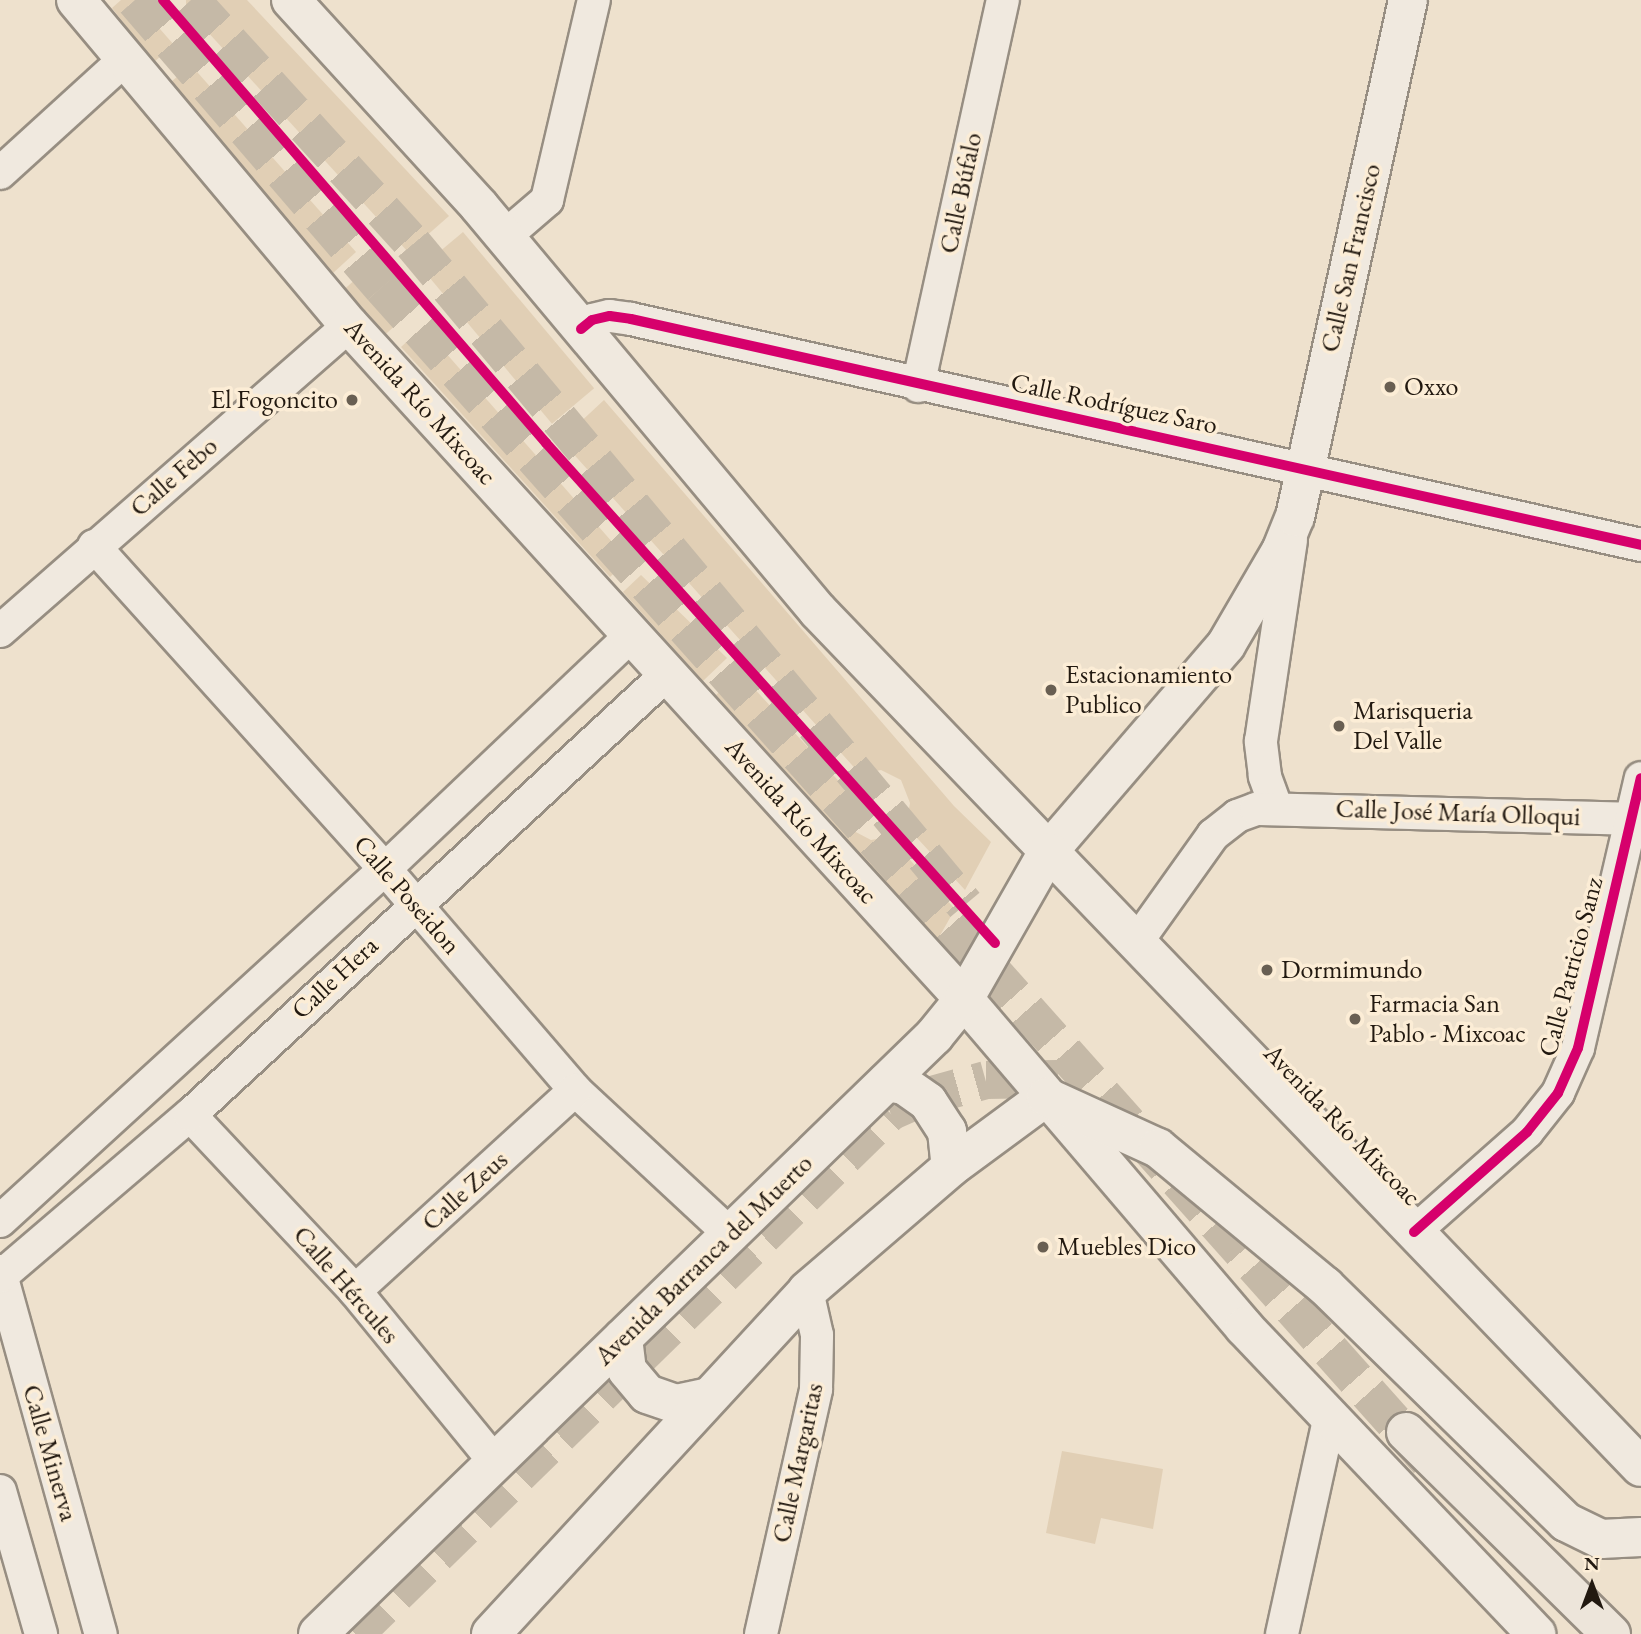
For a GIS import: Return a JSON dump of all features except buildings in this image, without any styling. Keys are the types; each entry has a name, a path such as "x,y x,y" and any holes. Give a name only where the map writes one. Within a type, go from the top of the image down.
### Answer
{"highway":[{"path":"1406,1433 1611,1634"}],"main road":[{"name":"Avenida Río Mixcoac","path":"76,0 349,325 964,999 1046,1097 1329,1420 1536,1634"},
{"name":"Avenida Río Mixcoac","path":"291,0 505,237 818,611 1641,1467"},
{"name":"Calle San Francisco","path":"1048,852 1226,645 1265,584 1295,517 1408,0"},
{"name":"Avenida Barranca del Muerto","path":"318,1634 887,1082 964,999 1048,852"},
{"path":"887,1082 904,1085 928,1102 947,1130 951,1167"},
{"path":"491,1634 705,1398 807,1291 951,1167 1046,1097 1158,1148 1325,1286 1566,1522 1601,1539 1641,1537"},
{"path":"623,1338 627,1370 647,1394 676,1404 705,1398"}],"street":[{"path":"505,237 547,200 594,0"},
{"name":"Calle Búfalo","path":"918,386 1003,0"},
{"path":"0,173 124,60"},
{"name":"Calle Rodríguez Saro","path":"581,329 592,320 621,317 918,386 1304,467 1641,545"},
{"name":"Calle Febo","path":"0,631 349,325"},
{"name":"Calle San Francisco","path":"1276,807 1265,776 1261,741 1295,517"},
{"name":"Calle Poseidon","path":"94,546 385,869 575,1090 730,1234"},
{"name":"Calle Hera","path":"0,1221 385,869 632,635"},
{"name":"Calle Hera","path":"1,1275 190,1115 414,904 667,674"},
{"name":"Calle Patricio Sanz","path":"1414,1232 1527,1132 1558,1093 1578,1048 1636,818 1641,778"},
{"path":"1136,943 1213,835 1237,816 1276,807"},
{"name":"Calle José María Olloqui","path":"1276,807 1636,818"},
{"name":"Calle Zeus","path":"355,1291 575,1090"},
{"name":"Calle Hércules","path":"190,1115 355,1291 495,1462"},
{"name":"Calle Minerva","path":"1,1275 101,1634"},
{"name":"Calle Margaritas","path":"761,1634 816,1389 817,1335 807,1291"},
{"path":"1282,1634 1329,1420"},
{"path":"0,1491 41,1634"}],"shaded area":[{"path":"121,0 144,0 153,21 174,45 154,62 112,8"},
{"path":"186,0 247,0 449,216 408,252 186,8"},
{"path":"191,65 356,252 332,274 171,82"},
{"path":"463,232 594,388 552,424 421,267"},
{"path":"369,267 410,312 386,334 345,288"},
{"path":"423,327 628,560 610,577 401,347"},
{"path":"604,400 954,806 991,842 965,890 906,826 910,803 901,780 881,770 860,774 561,440"},
{"path":"641,575 727,658 703,681 623,592"},
{"path":"740,673 845,788 841,809 850,829 871,840 889,837 955,909 938,939 716,695"},
{"path":"1062,1451 1163,1469 1153,1529 1101,1518 1095,1544 1046,1533"}],"tunnel":[{"path":"135,0 382,287 1428,1460"},
{"path":"191,0 413,244 965,905"},
{"path":"355,1634 890,1112 921,1098 986,1080 1058,1079"}],"cycle path":[{"path":"163,0 546,443 995,943"},
{"path":"581,329 592,320 610,316 631,319 1641,545"},
{"path":"1414,1232 1527,1132 1558,1093 1578,1048 1641,778"}],"place":[{"name":"Oxxo","path":"1390,387"},
{"name":"El Fogoncito","path":"352,400"},
{"name":"Estacionamiento Publico","path":"1051,690"},
{"name":"Marisqueria Del Valle","path":"1339,726"},
{"name":"Dormimundo","path":"1267,970"},
{"name":"Farmacia San Pablo - Mixcoac","path":"1355,1019"},
{"name":"Muebles Dico","path":"1043,1247"}]}
